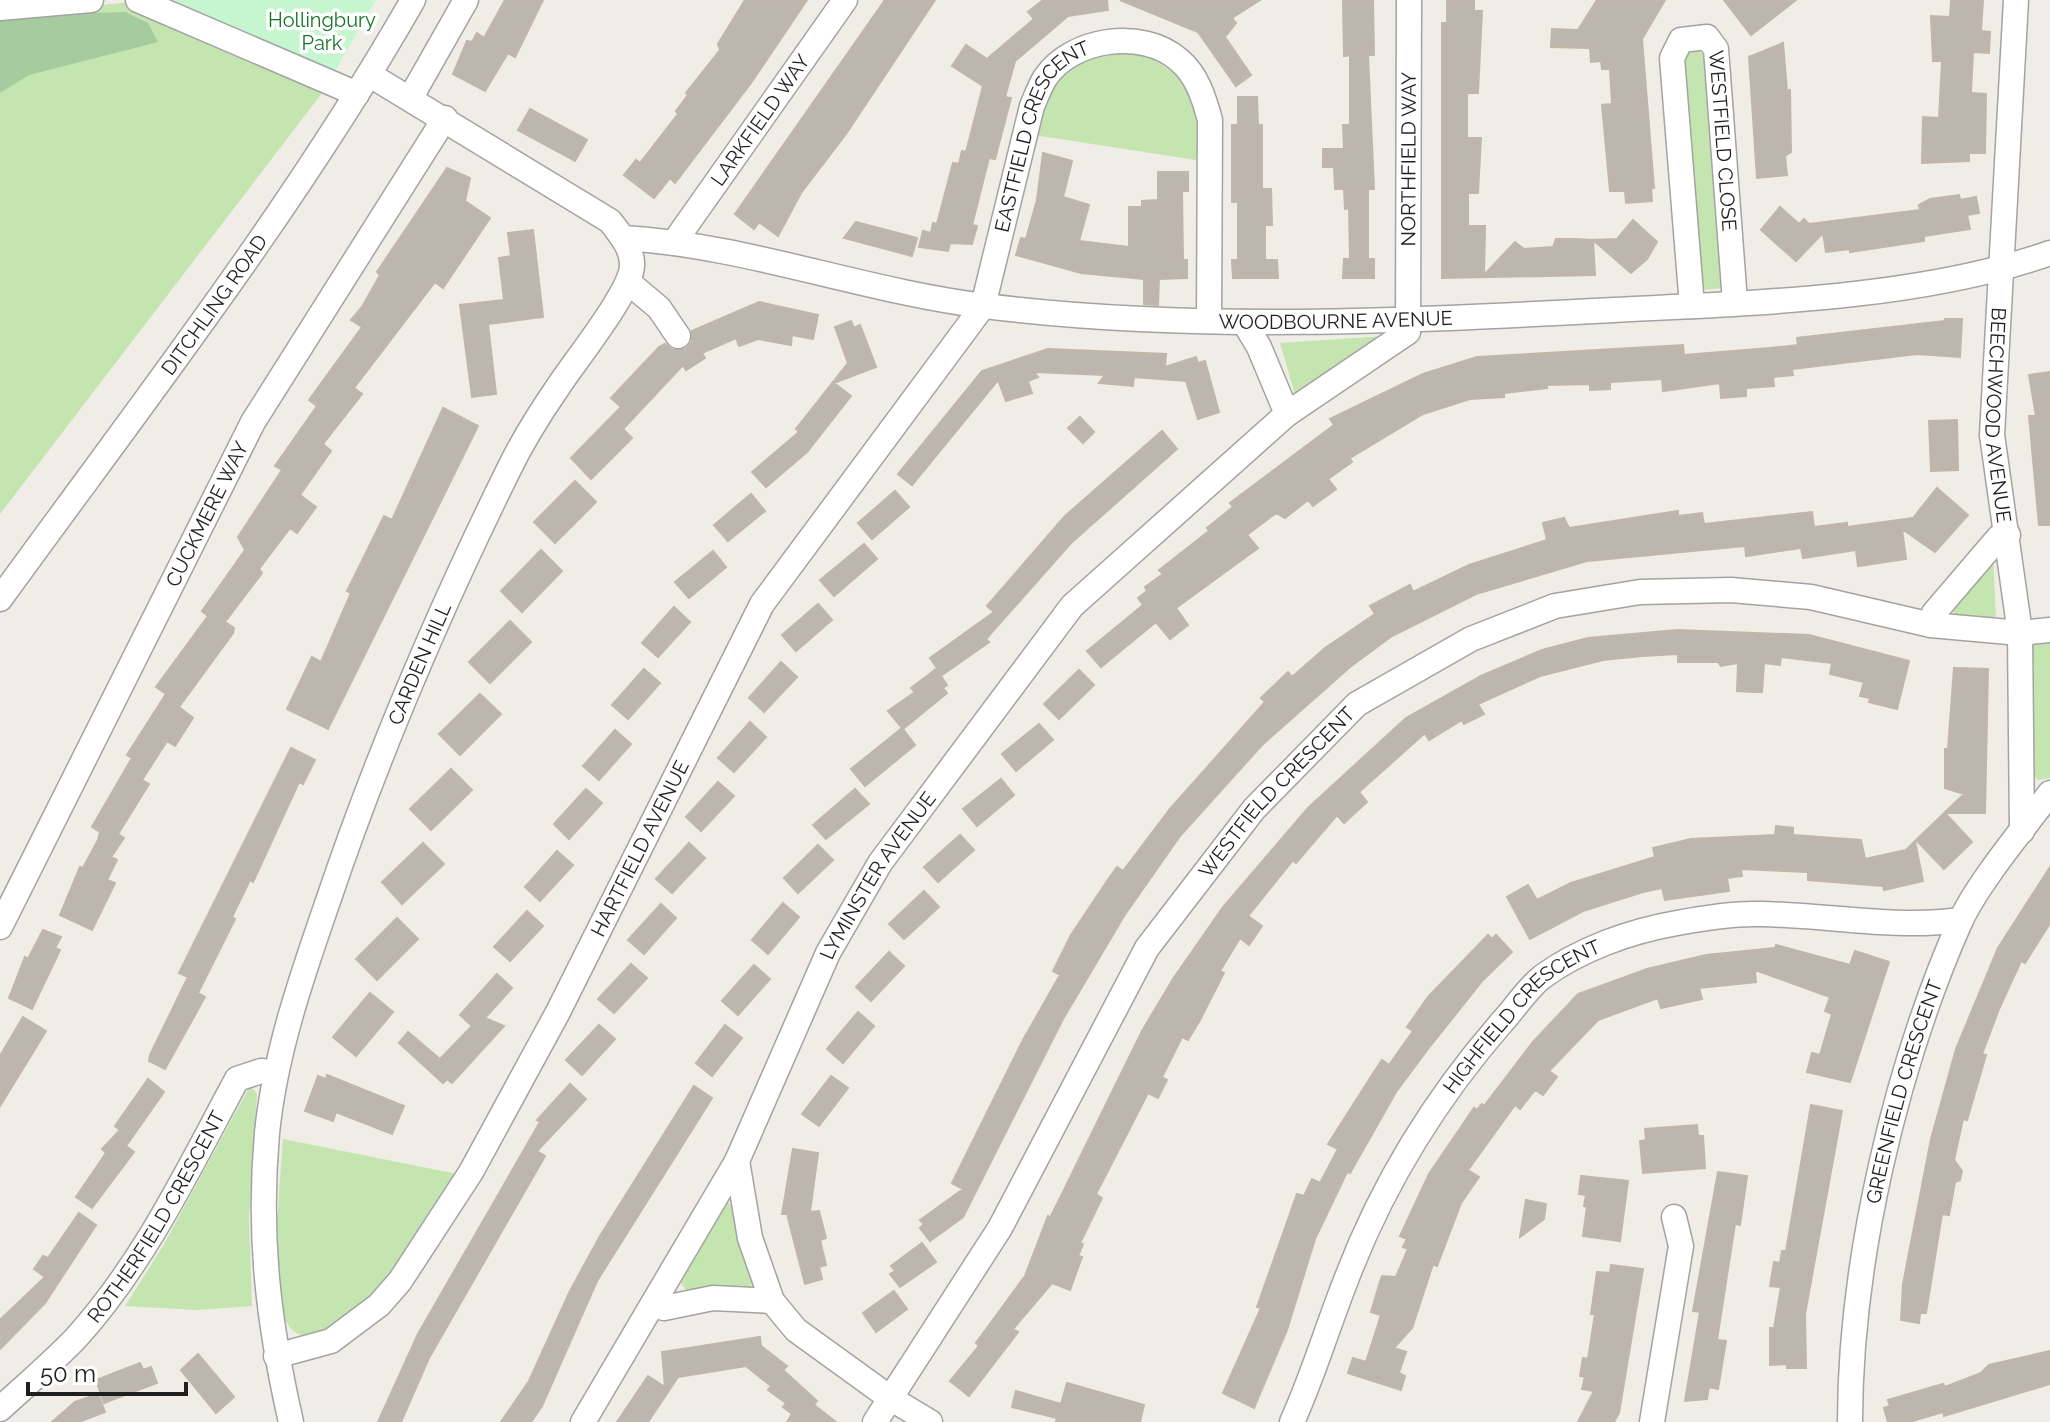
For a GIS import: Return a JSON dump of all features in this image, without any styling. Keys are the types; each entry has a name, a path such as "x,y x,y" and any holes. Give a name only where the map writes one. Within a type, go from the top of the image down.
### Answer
{"street":[{"path":"0,8 91,0"},
{"path":"138,0 364,84 411,97 445,118 610,221 623,238 632,262 628,282 659,308 678,336"},
{"name":"DITCHLING ROAD","path":"0,599 238,270 364,84 413,0"},
{"path":"411,97 466,0"},
{"name":"LARKFIELD WAY","path":"675,241 845,0"},
{"name":"NORTHFIELD WAY","path":"1409,0 1409,320"},
{"name":"BEECHWOOD AVENUE","path":"2016,0 1992,435 2020,633 2022,831"},
{"name":"WESTFIELD CLOSE","path":"1692,306 1672,58 1681,40 1707,37 1716,49 1735,302"},
{"name":"EASTFIELD CRESCENT","path":"983,306 1029,117 1045,77 1066,57 1080,50 1094,44 1125,40 1151,46 1179,59 1201,89 1210,120 1209,321"},
{"name":"CUCKMERE WAY","path":"0,927 253,422 445,118"},
{"name":"WOODBOURNE AVENUE","path":"623,238 675,241 870,287 983,306 1089,316 1244,322 1409,320 1692,306 1856,292 2000,271 2050,253"},
{"name":"CARDEN HILL","path":"291,1422 276,1356 264,1275 264,1227 268,1130 276,1073 308,960 345,851 438,618 511,465 628,282"},
{"name":"HARTFIELD AVENUE","path":"276,1356 331,1341 379,1305 400,1281 471,1172 558,1012 762,604 983,306"},
{"name":"LYMINSTER AVENUE","path":"583,1422 655,1305 737,1161 828,953 888,852 1072,606 1287,414 1399,341 1408,332 1409,320"},
{"path":"1244,322 1259,347 1287,414"},
{"path":"1931,625 1934,613 1943,602 1999,537 2008,535"},
{"name":"WESTFIELD CRESCENT","path":"875,1422 1000,1228 1147,948 1254,809 1357,704 1471,639 1555,606 1640,592 1731,590 1811,597 1931,625 2020,633 2050,630"},
{"name":"GREENFIELD CRESCENT","path":"1850,1422 1850,1367 1868,1232 1900,1085 1961,920 2050,793"},
{"name":"HIGHFIELD CRESCENT","path":"1292,1422 1316,1370 1346,1279 1409,1149 1430,1112 1542,977 1603,943 1675,923 1758,913 1885,923 1930,924 1961,920"},
{"name":"ROTHERFIELD CRESCENT","path":"0,1409 76,1338 107,1300 159,1221 237,1079 261,1071 276,1073"},
{"path":"737,1161 750,1238 772,1301 796,1330 890,1398 930,1422"},
{"path":"1652,1422 1681,1246 1674,1217"},
{"path":"655,1305 664,1308 713,1298 772,1301"}],"green space":[{"name":"Hollingbury Park","path":"156,0 376,0 335,71 181,7"},
{"path":"130,2 329,84 0,514 0,10 64,9"},
{"path":"125,12 148,23 158,42 29,75 0,93 0,16"},
{"path":"1128,50 1164,66 1188,89 1199,120 1196,160 1034,135 1049,97 1064,73 1087,59"},
{"path":"1692,50 1700,51 1705,59 1723,288 1701,290 1683,59"},
{"path":"1385,336 1295,395 1280,343"},
{"path":"1993,557 1996,620 1956,617 1951,606"},
{"path":"2050,638 2050,778 2038,780 2029,771 2032,645"},
{"path":"250,1086 257,1094 249,1219 252,1306 197,1310 125,1306 163,1246"},
{"path":"283,1139 457,1174 410,1250 378,1292 333,1327 306,1335 295,1332 287,1323 279,1286 277,1261"},
{"path":"724,1201 736,1207 753,1281 749,1291 718,1287 686,1290 679,1280"}],"building":[{"path":"505,0 543,0 515,57 508,53 485,91 453,74 467,41 472,42 477,33 484,38"},
{"path":"745,0 807,0 751,83 675,183 670,178 654,198 624,175 636,160 640,163 678,114 676,111 688,95 686,93 720,50 718,44"},
{"path":"885,0 935,0 846,134 801,193 778,236 759,222 754,229 735,214"},
{"path":"1043,0 1107,0 1108,10 1068,16 1015,61 1005,97 1011,98 995,159 989,158 972,225 977,226 972,244 950,243 948,251 919,247 923,231 931,233 933,223 937,224 953,163 959,164 962,151 966,152 983,86 952,66 966,45 987,59 1034,19 1028,12"},
{"path":"1120,0 1260,0 1232,18 1236,23 1225,37 1251,75 1236,86 1198,32"},
{"path":"1343,0 1373,1 1374,55 1368,55 1374,189 1368,189 1368,259 1374,259 1374,278 1343,278 1344,259 1350,259 1349,208 1345,209 1344,189 1335,189 1334,167 1323,167 1323,149 1344,149 1343,125 1350,125 1350,55 1344,56"},
{"path":"1447,0 1474,0 1474,11 1482,11 1478,93 1467,93 1467,138 1481,138 1478,193 1468,193 1468,226 1485,226 1484,275 1515,242 1524,249 1553,247 1556,239 1574,239 1593,240 1595,275 1442,278 1442,23 1447,23"},
{"path":"1597,0 1665,0 1642,39 1654,188 1651,188 1652,201 1626,203 1625,191 1610,191 1602,105 1612,104 1610,69 1602,69 1601,61 1591,62 1590,48 1551,47 1552,29 1578,30"},
{"path":"1724,0 1796,0 1751,35"},
{"path":"1951,0 1983,0 1981,31 1990,32 1989,53 1973,52 1971,93 1986,94 1985,153 1969,153 1969,161 1922,163 1923,117 1939,118 1942,61 1933,61 1931,16 1950,17"},
{"path":"1783,43 1787,91 1790,90 1791,152 1785,156 1787,175 1757,178 1749,57"},
{"path":"1238,97 1257,97 1258,125 1262,125 1262,189 1271,189 1272,225 1265,225 1265,260 1277,260 1278,278 1233,278 1232,260 1238,260 1238,202 1232,202 1232,125 1238,125"},
{"path":"530,109 587,140 575,161 518,130"},
{"path":"1043,153 1072,161 1063,197 1089,205 1079,241 1129,247 1129,207 1142,207 1142,201 1158,200 1158,172 1188,172 1188,191 1182,191 1183,260 1187,260 1187,278 1159,279 1158,305 1144,304 1144,279 1081,273 1016,255 1021,238 1026,239 1037,200"},
{"path":"447,168 470,178 465,201 490,218 443,288 435,282 354,388 362,394 323,444 331,451 300,495 316,507 297,533 290,528 259,569 262,573 225,622 234,628 233,633 179,707 193,718 175,746 167,741 142,780 149,784 118,834 124,838 111,857 117,860 107,880 115,883 92,930 60,915 80,867 83,868 98,840 100,832 92,827 132,758 127,755 166,694 156,687 208,616 202,611 245,550 238,537 282,470 275,466 317,406 309,400 362,327 351,320 380,275 377,272"},
{"path":"1959,195 1960,200 1976,197 1979,213 1967,215 1970,229 1924,236 1924,241 1850,252 1850,249 1826,252 1823,233 1796,261 1761,230 1780,207 1799,224 1804,219 1809,224 1920,210 1919,205 1930,199"},
{"path":"1633,220 1657,242 1647,259 1631,273 1593,240 1617,239"},
{"path":"856,222 917,238 912,256 844,238"},
{"path":"533,230 543,317 488,324 496,394 472,397 460,305 504,300 499,258 511,256 508,233"},
{"path":"759,302 818,315 813,339 792,335 791,345 758,339 739,346 736,338 702,353 705,358 686,370 683,365 623,429 632,438 591,479 571,458 621,407 611,398 659,347 665,344 672,350 686,349 692,342 692,331"},
{"path":"1962,319 1960,357 1917,354 1792,369 1793,375 1773,377 1774,386 1746,388 1746,396 1721,398 1720,383 1663,391 1662,379 1610,382 1610,389 1590,390 1590,384 1547,385 1547,388 1504,393 1504,397 1470,399 1423,414 1350,458 1352,462 1328,479 1336,489 1313,506 1308,500 1285,518 1276,513 1247,535 1258,548 1176,608 1188,625 1170,639 1156,622 1101,667 1087,651 1143,605 1138,598 1147,591 1145,587 1163,574 1159,570 1209,531 1207,528 1233,507 1230,503 1334,425 1330,419 1423,374 1477,357 1683,345 1684,355 1798,345 1797,338"},
{"path":"851,321 854,328 860,325 876,367 834,383 851,396 807,452 766,487 752,472 799,432 796,429 848,363 835,327"},
{"path":"1048,349 1166,354 1165,367 1196,357 1198,363 1205,361 1219,412 1198,419 1186,381 1134,377 1133,386 1099,383 1105,375 1034,372 1038,377 1028,381 1032,393 1006,401 998,380 912,485 898,474 982,371"},
{"path":"2050,372 2050,525 2039,525 2029,416 2036,416 2029,375"},
{"path":"443,408 478,426 328,729 287,709 312,657 321,662 351,593 347,591 384,516 392,520"},
{"path":"1080,417 1094,432 1083,443 1068,428"},
{"path":"1957,420 1958,470 1931,471 1929,421"},
{"path":"1162,431 1177,449 1071,543 986,639 989,642 942,675 930,658 994,612 987,606 1065,516"},
{"path":"575,481 596,502 555,543 534,522"},
{"path":"1937,488 1968,515 1935,552 1902,529 1906,559 1858,566 1856,550 1803,558 1801,548 1746,556 1745,546 1587,561 1476,594 1392,636 1350,667 1262,745 1180,836 1124,916 1063,1019 963,1217 930,1241 920,1228 924,1224 920,1220 963,1189 952,1183 1023,1040 1060,975 1053,971 1071,935 1109,878 1117,867 1123,871 1170,809 1265,702 1261,698 1288,672 1292,677 1325,648 1375,614 1370,606 1410,585 1413,592 1469,565 1547,540 1543,523 1564,518 1569,528 1678,511 1678,516 1702,513 1704,524 1812,512 1814,527 1847,523 1847,527 1913,518"},
{"path":"895,491 909,507 872,539 858,523"},
{"path":"751,494 765,511 728,541 714,525"},
{"path":"864,544 877,559 834,596 820,580"},
{"path":"541,550 562,571 522,612 501,591"},
{"path":"713,551 726,567 689,598 675,582"},
{"path":"818,604 832,620 796,651 782,635"},
{"path":"674,607 690,622 658,657 642,643"},
{"path":"510,621 531,642 490,683 469,662"},
{"path":"1677,630 1809,635 1909,661 1897,709 1869,702 1870,698 1860,696 1864,682 1830,674 1832,663 1781,657 1780,665 1764,663 1762,692 1753,692 1737,691 1738,663 1721,666 1718,662 1678,662 1678,654 1603,660 1540,676 1478,704 1484,714 1464,724 1462,720 1429,740 1425,733 1359,792 1367,802 1344,823 1337,815 1296,863 1293,860 1248,916 1262,926 1249,945 1240,938 1220,971 1224,973 1200,1020 1188,1040 1182,1037 1162,1077 1167,1080 1158,1098 1148,1093 1096,1194 1102,1198 1080,1243 1083,1244 1078,1256 1082,1257 1070,1290 1052,1283 1013,1329 1018,1332 969,1396 950,1381 979,1346 976,1343 1025,1276 1048,1216 1050,1218 1142,1031 1173,979 1223,907 1308,808 1406,718 1481,676 1542,650 1588,638"},
{"path":"781,662 797,677 764,712 749,698"},
{"path":"1954,668 1988,669 1985,813 1945,813 1972,842 1944,869 1916,840 1964,794 1945,788 1945,749 1948,749"},
{"path":"644,669 660,683 628,719 612,705"},
{"path":"936,669 947,685 943,688 947,693 903,729 915,745 865,786 851,769 902,728 888,711 915,692 911,688"},
{"path":"1079,670 1094,685 1059,719 1044,704"},
{"path":"480,694 501,714 460,755 439,734"},
{"path":"750,722 766,737 734,772 718,758"},
{"path":"1039,724 1053,740 1016,771 1002,754"},
{"path":"615,730 631,744 599,780 583,766"},
{"path":"291,748 315,760 303,784 299,782 253,882 250,880 232,917 235,919 198,993 205,997 165,1069 149,1061 188,977 179,973"},
{"path":"451,769 472,790 431,830 410,809"},
{"path":"1001,779 1014,795 977,826 963,809"},
{"path":"718,782 734,796 701,831 686,817"},
{"path":"586,789 602,803 569,839 554,824"},
{"path":"855,789 869,804 826,839 813,825"},
{"path":"1776,826 1793,828 1793,835 1861,840 1865,859 1906,850 1915,841 1923,881 1884,890 1883,886 1808,880 1808,872 1741,869 1742,876 1727,878 1729,891 1665,900 1662,888 1643,892 1583,911 1530,939 1507,897 1528,885 1537,900 1571,883 1655,857 1653,848 1691,839 1775,835"},
{"path":"960,835 974,850 938,882 924,867"},
{"path":"423,843 444,864 402,904 382,882"},
{"path":"689,843 705,858 672,893 656,879"},
{"path":"818,845 833,860 798,893 784,878"},
{"path":"557,851 573,865 540,901 525,887"},
{"path":"2050,867 2050,923 2025,963 2021,961 1999,1009 1982,1054 1986,1055 1967,1120 1963,1119 1954,1160 1962,1171 1960,1180 1955,1182 1949,1215 1942,1214 1926,1313 1920,1313 1919,1323 1901,1320 1903,1284 1931,1139 1956,1049 1998,948"},
{"path":"924,891 939,907 904,939 889,924"},
{"path":"783,903 799,917 768,954 752,940"},
{"path":"661,904 676,918 644,954 628,940"},
{"path":"527,911 543,926 510,961 494,947"},
{"path":"397,918 418,939 377,980 356,959"},
{"path":"43,930 61,937 55,948 60,950 32,1009 9,998 25,957 28,959"},
{"path":"1488,935 1492,939 1496,935 1512,952 1483,980 1428,1049 1396,1092 1350,1173 1347,1172 1315,1239 1287,1330 1254,1408 1223,1393 1261,1308 1257,1307 1297,1194 1304,1196 1312,1179 1320,1183 1338,1149 1328,1144 1382,1060 1389,1065 1413,1031 1407,1027 1428,997"},
{"path":"1776,945 1850,965 1855,951 1889,962 1850,1082 1807,1072 1812,1053 1820,1055 1832,1014 1825,1011 1830,997 1755,970 1756,982 1699,988 1702,999 1661,1008 1658,998 1598,1020 1549,1071 1557,1077 1543,1095 1535,1090 1520,1109 1515,1105 1468,1170 1479,1177 1461,1203 1437,1266 1433,1264 1412,1328 1394,1348 1406,1352 1399,1373 1405,1376 1401,1390 1348,1373 1353,1358 1366,1362 1381,1315 1371,1312 1382,1276 1396,1277 1408,1249 1403,1247 1407,1239 1400,1236 1429,1174 1474,1108 1477,1110 1482,1104 1484,1106 1533,1042 1578,994 1647,969 1706,955 1775,948"},
{"path":"889,952 904,966 871,1001 856,987"},
{"path":"631,964 647,978 614,1013 598,999"},
{"path":"754,965 770,979 738,1015 722,1001"},
{"path":"497,974 512,988 485,1018 504,1026 452,1083 447,1079 443,1083 399,1043 408,1032 440,1059 472,1026 460,1015"},
{"path":"370,993 393,1012 356,1056 333,1037"},
{"path":"858,1012 874,1026 843,1063 827,1049"},
{"path":"23,1017 46,1031 0,1106 0,1056"},
{"path":"599,1025 615,1039 582,1075 566,1060"},
{"path":"725,1025 742,1038 712,1076 696,1063"},
{"path":"327,1075 404,1106 392,1134 336,1112 333,1121 305,1111 318,1076 326,1079"},
{"path":"831,1076 848,1088 819,1126 802,1114"},
{"path":"148,1079 164,1092 126,1146 134,1152 92,1208 76,1197 106,1153 102,1149 120,1130 115,1126"},
{"path":"570,1084 586,1099 537,1151 545,1156 429,1358 401,1422 378,1422 418,1334 540,1122 537,1120"},
{"path":"694,1086 712,1098 597,1281 542,1406 531,1422 501,1422 529,1381 570,1291 600,1236"},
{"path":"1811,1105 1842,1111 1805,1314 1806,1368 1787,1368 1787,1364 1770,1365 1770,1328 1774,1328 1781,1287 1770,1286 1774,1262 1780,1263 1782,1251 1786,1251"},
{"path":"1697,1125 1698,1136 1703,1136 1705,1168 1643,1173 1640,1141 1646,1140 1645,1129"},
{"path":"793,1149 818,1153 810,1212 819,1211 826,1238 820,1240 826,1265 819,1267 822,1279 805,1284 787,1214 782,1214"},
{"path":"1718,1172 1747,1176 1740,1225 1735,1224 1717,1340 1726,1341 1718,1389 1709,1387 1707,1399 1685,1401 1700,1312 1693,1311"},
{"path":"1581,1176 1628,1181 1620,1241 1583,1236 1587,1207 1584,1206 1586,1195 1579,1194"},
{"path":"1526,1200 1546,1204 1544,1219 1520,1237"},
{"path":"79,1213 96,1225 45,1303 0,1349 0,1320 45,1277 34,1269 43,1256 48,1258"},
{"path":"922,1243 936,1262 900,1287 890,1274 895,1271 891,1266"},
{"path":"1611,1265 1643,1269 1619,1413 1614,1422 1578,1422 1594,1391 1582,1389 1585,1377 1580,1376 1583,1358 1588,1359 1597,1272 1610,1273"},
{"path":"894,1291 907,1309 876,1332 863,1313"},
{"path":"760,1337 761,1346 787,1366 783,1370 817,1401 814,1405 836,1422 787,1422 792,1414 783,1407 786,1403 768,1390 771,1386 746,1366 678,1377 648,1422 617,1422 648,1376 665,1387 662,1352"},
{"path":"2050,1351 2050,1384 1944,1416 1943,1412 1909,1422 1888,1422 1884,1408 1890,1406 1888,1400 1943,1384 1945,1387 1981,1373 1989,1365"},
{"path":"198,1354 234,1397 216,1413 181,1370"},
{"path":"140,1363 143,1370 151,1367 157,1383 104,1403 96,1380"},
{"path":"1067,1383 1144,1405 1140,1422 1056,1422 1057,1418 1012,1407 1016,1391 1061,1404"},
{"path":"98,1394 105,1412 79,1422 52,1422 75,1402"}]}
